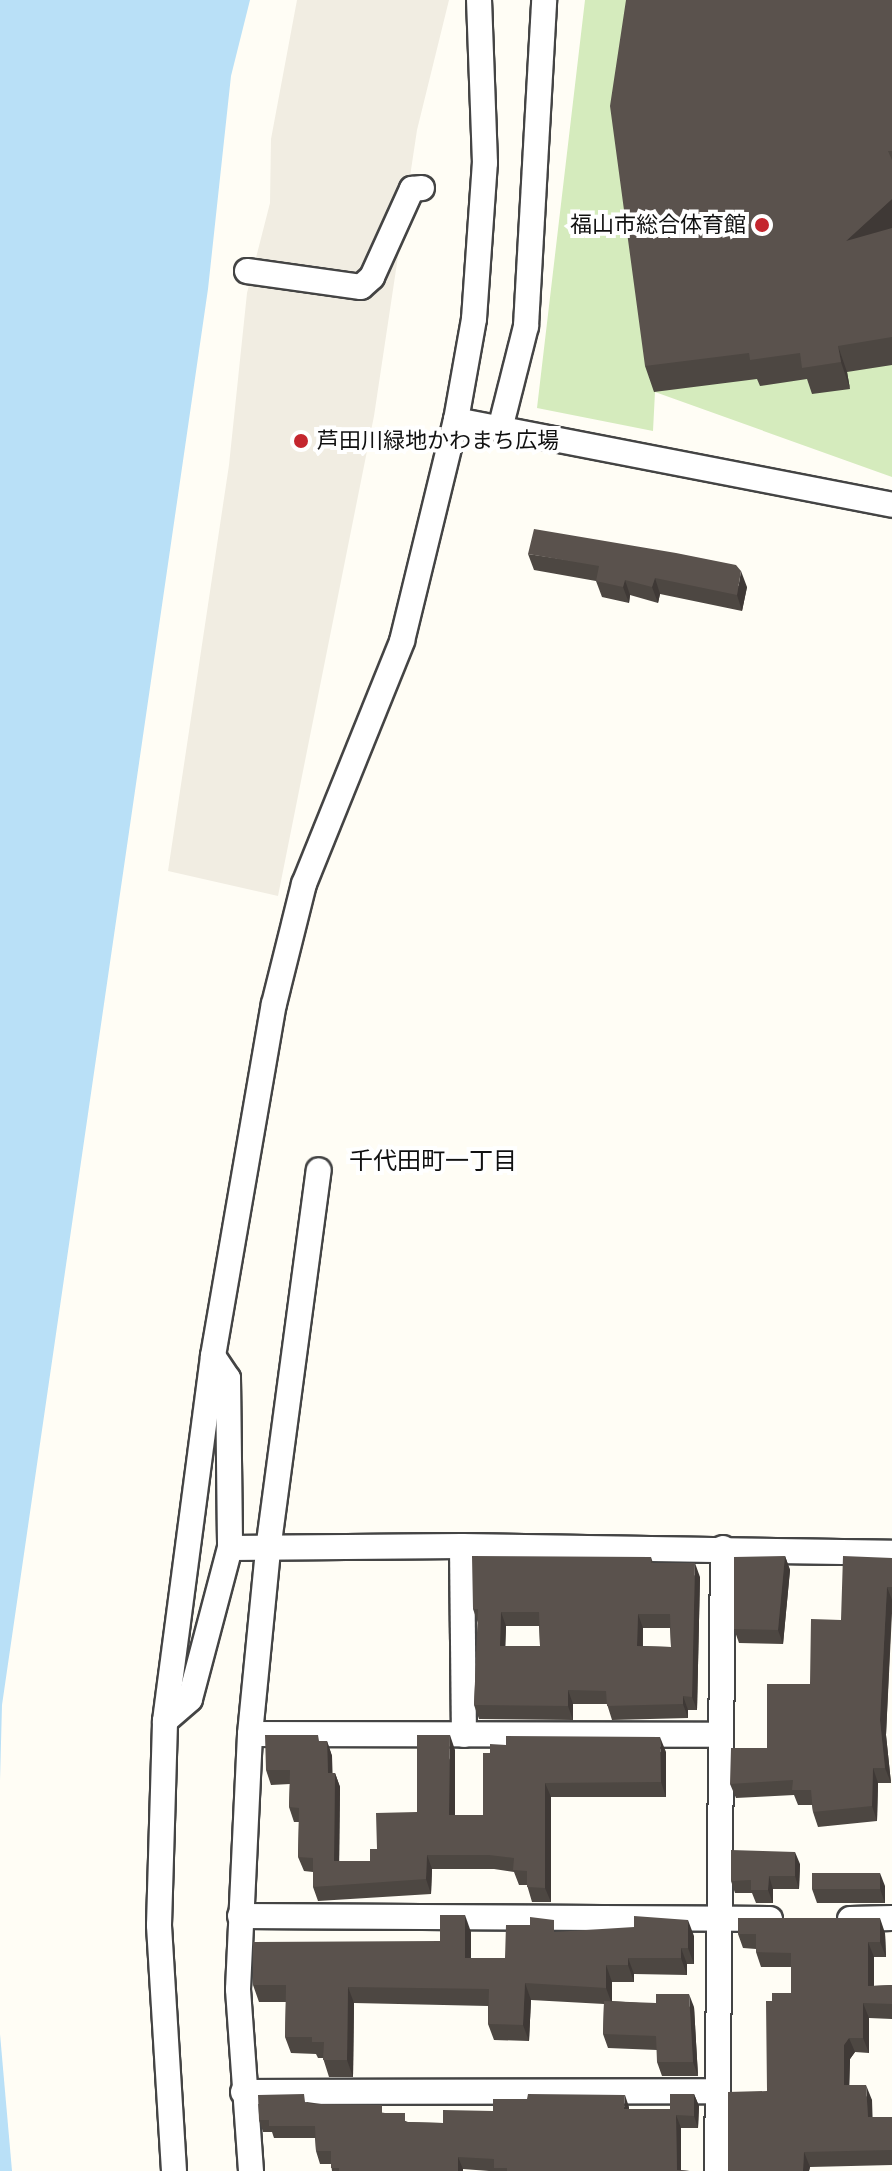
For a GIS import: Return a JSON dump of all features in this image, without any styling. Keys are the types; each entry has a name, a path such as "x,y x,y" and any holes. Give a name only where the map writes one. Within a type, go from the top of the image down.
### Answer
{"street":[{"path":"174,2171 159,1925 165,1721 213,1356 274,1004 304,884 402,641 456,420 474,319 485,163 479,0"},
{"path":"500,429 526,326 544,0"},
{"path":"247,271 361,287 372,277 412,189 422,188"},
{"path":"456,420 892,505"},
{"path":"251,2171 243,2092 240,1916 250,1734 268,1550 319,1170"},
{"path":"165,1721 190,1699 230,1548 228,1378 213,1356"},
{"path":"230,1548 462,1546 892,1553"},
{"path":"462,1546 464,1735"},
{"path":"717,2171 723,1548"},
{"path":"250,1734 719,1735"},
{"path":"240,1916 797,1919"},
{"path":"829,1919 892,1918"},
{"path":"243,2092 717,2091"}],"green space":[{"name":"福山市総合体育館","path":"585,0 892,0 892,477 655,392 653,431 537,408"}],"shaded area":[{"name":"芦田川緑地かわまち広場","path":"297,0 449,0 417,130 374,416 278,896 168,871 229,465 247,293 270,203 271,139"}],"water":[{"path":"0,0 250,0 231,76 208,289 2,1705 0,1781"},
{"path":"0,2034 12,2171 0,2171"}],"building":[{"name":"福山市総合体育館","path":"626,0 892,0 892,151 888,151 892,160 892,199 846,241 892,228 892,337 838,346 841,362 802,368 800,353 750,360 749,353 645,366 610,106"},
{"path":"534,529 736,565 741,571 737,595 655,578 652,587 625,580 623,587 596,581 599,566 528,554"},
{"path":"472,1556 651,1557 651,1563 695,1563 692,1697 683,1696 683,1704 607,1706 606,1691 568,1690 568,1706 474,1705 478,1609 473,1609","holes":["501,1612 539,1612 540,1646 500,1646","638,1614 670,1614 671,1647 637,1646"]},
{"path":"785,1556 778,1630 734,1629 734,1557"},
{"path":"843,1556 892,1558 892,1587 887,1587 880,1720 885,1768 873,1768 872,1806 813,1812 811,1790 792,1790 793,1780 730,1784 731,1748 767,1748 767,1684 810,1684 811,1619 841,1620"},
{"path":"265,1735 318,1735 319,1741 327,1741 328,1773 335,1773 334,1861 370,1861 370,1849 377,1849 376,1813 417,1812 417,1735 450,1735 449,1815 483,1815 483,1753 490,1753 490,1744 506,1745 506,1736 660,1737 661,1782 545,1783 545,1888 527,1887 527,1871 513,1870 514,1858 489,1855 427,1855 426,1879 313,1887 313,1858 298,1857 299,1808 289,1807 290,1770 266,1770"},
{"path":"731,1850 795,1852 795,1876 769,1876 768,1890 751,1890 751,1880 731,1881"},
{"path":"812,1873 880,1873 880,1889 812,1889"},
{"path":"440,1915 465,1915 465,1958 505,1958 506,1925 530,1925 530,1917 554,1920 554,1932 634,1927 634,1916 688,1920 688,1948 681,1948 681,1958 628,1958 628,1965 606,1965 606,1988 525,1983 523,2025 488,2024 489,1989 348,1987 347,2060 323,2060 324,2042 312,2042 312,2037 285,2037 286,1985 253,1985 253,1942 440,1941"},
{"path":"738,1918 880,1918 880,1942 868,1942 868,1986 892,1985 892,2004 863,2003 863,2038 849,2038 844,2045 844,2085 866,2085 868,2117 892,2117 892,2150 804,2152 803,2171 728,2171 728,2092 767,2091 766,2001 772,2001 772,1993 791,1993 791,1953 756,1952 756,1934 738,1934"},
{"path":"656,1994 689,1994 693,2062 657,2062 656,2036 603,2034 604,2001 656,2003"},
{"path":"304,2094 305,2102 312,2104 382,2105 382,2113 405,2113 405,2122 443,2123 443,2110 493,2111 493,2099 527,2099 528,2094 625,2095 624,2109 670,2109 670,2094 694,2094 694,2116 676,2115 677,2170 689,2171 507,2171 507,2168 494,2168 494,2159 458,2157 458,2171 339,2171 339,2168 331,2168 331,2151 316,2151 315,2126 269,2126 269,2120 259,2120 258,2095"}],"place":[{"name":"福山市総合体育館","path":"762,225"},
{"name":"芦田川緑地かわまち広場","path":"301,441"}],"district":[{"name":"千代田町一丁目","path":"433,1162"}]}
